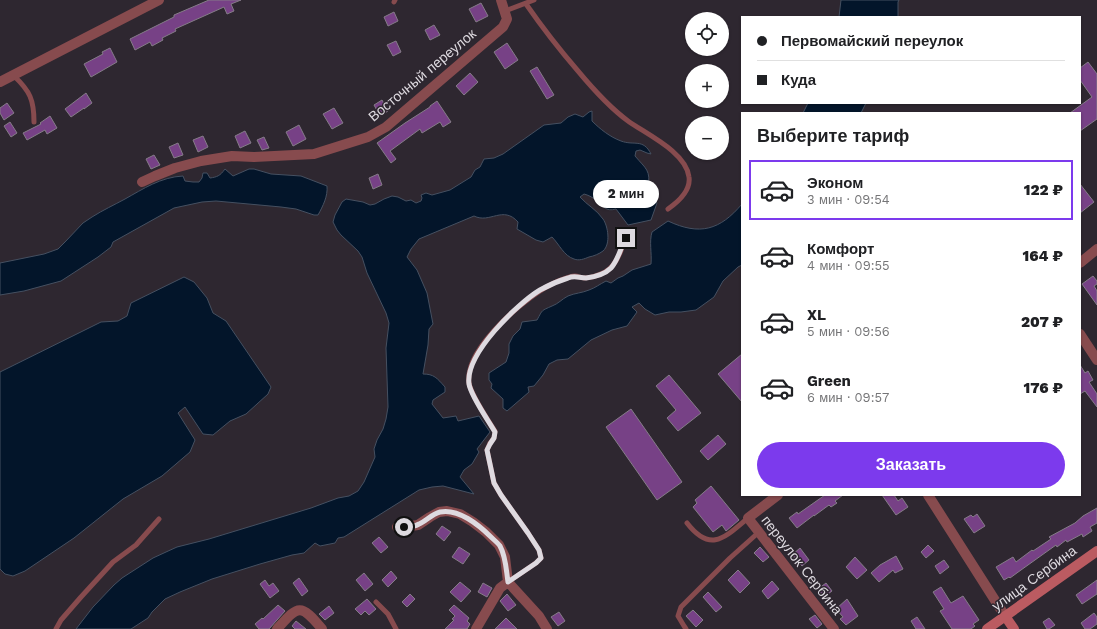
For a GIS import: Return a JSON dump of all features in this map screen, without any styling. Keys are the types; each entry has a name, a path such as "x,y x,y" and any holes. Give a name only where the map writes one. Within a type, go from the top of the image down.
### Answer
{"street":[{"path":"0,82 157,0"},
{"path":"501,0 506,11"},
{"name":"Восточный переулок","path":"142,182 176,168 200,161 232,156 254,157 314,154 368,137 386,127 503,27 507,19 506,11"},
{"path":"1081,261 1097,249"},
{"path":"1081,336 1097,360"},
{"path":"748,518 777,496"},
{"path":"929,496 1014,629"},
{"path":"397,527 418,525 439,512 447,511 460,514 473,522 499,545 505,558 508,582 539,616 547,629"},
{"name":"переулок Сербина","path":"748,518 834,629"},
{"name":"улица Сербина","path":"987,629 1097,550"},
{"path":"476,629 500,588 508,582"},
{"path":"277,629 292,613 302,610 308,613 322,629"}],"lane":[{"path":"506,11 534,0"},
{"path":"526,4 541,26 565,56 606,101 627,120 663,143 681,160 689,178 688,187 682,197 668,209"},
{"path":"14,76 22,83 30,96 34,113 34,122"},
{"path":"508,582 541,558 539,550 494,483 487,450 494,438 495,432 472,393 469,384 469,373 473,361 489,336 530,298 557,282 570,277 576,276 586,278 605,272 611,267 620,254 624,241 630,235"},
{"path":"687,523 699,536 719,540 748,518"},
{"path":"56,629 61,620 113,562 136,545 159,519"},
{"path":"686,629 678,616 681,607 730,558 760,532"},
{"path":"376,602 388,614 396,629"}],"water":[{"path":"841,0 899,0 898,16 839,16"},
{"path":"808,104 866,104 862,112 804,112"},
{"path":"592,111 592,121 598,127 621,141 638,143 645,146 651,154 640,150 636,151 635,156 647,170 649,177 648,188 657,203 651,220 628,225 616,209 609,210 593,198 584,194 580,197 601,216 605,222 608,235 606,248 595,255 576,260 564,253 552,237 543,242 536,240 517,229 518,222 512,217 502,215 486,218 474,216 419,239 407,257 417,270 427,293 433,324 429,329 423,374 435,377 445,387 445,392 433,400 432,404 443,418 456,416 458,421 479,416 490,432 477,449 479,452 472,464 464,470 460,477 474,494 443,486 419,490 344,537 338,538 335,543 320,546 315,543 304,553 260,564 212,579 165,599 148,618 131,629 76,629 93,607 114,585 122,578 153,558 177,547 209,539 311,508 338,498 349,496 358,491 364,482 375,457 374,449 383,429 388,407 386,348 389,323 386,313 367,273 362,257 358,251 341,235 333,222 342,202 346,199 363,202 370,205 392,196 406,201 411,200 416,203 421,201 421,195 426,193 432,195 450,190 471,177 475,170 480,167 484,159 494,158 503,154 544,125 561,123 568,117 575,114 583,117"},
{"path":"225,169 233,176 249,169 254,169 271,174 301,176 327,186 326,197 318,215 296,209 216,201 202,202 174,208 113,242 111,247 98,257 61,281 24,291 0,295 0,263 44,254 58,249 83,223 92,217 160,181 183,176 185,181 199,182 203,173 207,173 210,178 212,178 220,175"},
{"path":"741,205 741,266 723,281 714,297 696,310 669,312 655,315 639,303 632,307 637,312 627,326 612,330 591,340 568,359 557,360 549,364 543,375 534,386 528,387 529,392 507,411 503,408 503,399 491,388 492,384 489,380 489,373 506,362 509,353 509,344 513,336 520,329 522,322 537,320 543,311 568,296 584,292 606,281 611,283 632,270 651,264 652,232 668,221 679,226 690,228 709,228 726,220"},
{"path":"184,277 194,282 207,298 213,313 226,321 271,387 268,394 246,414 230,421 213,435 203,434 185,407 178,413 195,440 190,452 162,476 123,499 74,538 25,571 13,576 5,574 0,569 0,372 101,322 118,321 127,316 131,303"}],"building":[{"path":"209,0 241,0 231,4 234,11 227,14 224,7 175,29 176,31 162,38 163,40 152,46 150,42 135,50 130,39 174,17 174,15"},
{"path":"481,3 488,16 476,22 469,9"},
{"path":"394,12 398,21 388,26 384,17"},
{"path":"434,25 440,35 430,40 425,30"},
{"path":"396,41 401,52 393,56 387,45"},
{"path":"507,43 518,60 505,69 494,52"},
{"path":"110,48 117,62 91,77 84,64 103,54 102,52"},
{"path":"1088,62 1097,74 1097,119 1081,130 1081,112 1071,112 1092,97 1081,81 1081,67"},
{"path":"537,67 554,95 547,99 530,71"},
{"path":"470,73 478,82 464,95 456,86"},
{"path":"86,93 92,103 71,117 65,109"},
{"path":"382,100 388,111 380,116 374,105"},
{"path":"437,101 451,122 443,127 440,122 422,133 420,129 390,151 396,159 391,163 377,143"},
{"path":"7,103 14,113 4,120 0,113 0,108"},
{"path":"334,108 343,123 332,129 323,114"},
{"path":"50,116 57,128 47,134 45,130 27,140 23,133 41,124 40,123"},
{"path":"10,122 17,133 11,137 4,126"},
{"path":"299,125 306,139 293,146 286,132"},
{"path":"245,131 251,143 240,148 235,136"},
{"path":"203,136 208,147 198,152 193,140"},
{"path":"264,137 269,148 262,150 257,140"},
{"path":"178,143 183,155 174,158 169,147"},
{"path":"154,155 160,165 151,169 146,159"},
{"path":"378,174 382,185 373,189 369,178"},
{"path":"1081,185 1094,202 1081,212"},
{"path":"1093,276 1097,281 1097,284 1094,286 1097,291 1097,305 1082,284"},
{"path":"741,355 741,401 718,374"},
{"path":"1081,367 1085,373 1088,371 1093,380 1089,382 1097,394 1097,407 1085,391 1081,393"},
{"path":"669,375 701,413 678,431 667,418 676,410 656,386"},
{"path":"631,409 682,482 657,500 606,427"},
{"path":"718,435 726,444 708,460 700,451"},
{"path":"711,486 739,520 726,531 722,525 713,532 693,507 697,503 695,500"},
{"path":"824,496 842,496 835,501 837,503 831,507 829,505 797,528 789,518 797,512 798,514"},
{"path":"883,496 895,496 898,501 902,498 908,507 896,515"},
{"path":"1097,508 1097,523 1090,527 1092,531 1083,537 1082,534 1067,542 1066,540 1057,547 1056,545 1010,578 1009,577 1004,580 996,567 1013,557 1016,562 1032,550 1033,551 1051,539 1049,537 1075,523 1083,516"},
{"path":"977,514 985,526 974,533 964,519 971,515 973,517"},
{"path":"442,526 451,532 444,541 436,534"},
{"path":"379,537 388,547 381,553 372,543"},
{"path":"928,545 934,551 926,558 921,552"},
{"path":"459,547 470,554 463,564 452,557"},
{"path":"760,547 769,557 763,562 754,553"},
{"path":"800,548 809,560 802,566 792,555"},
{"path":"896,556 903,569 895,573 893,570 879,582 871,573 880,565"},
{"path":"855,557 867,570 857,579 846,567"},
{"path":"944,560 949,567 940,574 935,566"},
{"path":"738,570 750,583 740,593 728,580"},
{"path":"391,571 397,578 388,587 382,580"},
{"path":"364,573 373,584 365,591 356,580"},
{"path":"299,578 308,591 302,596 293,583"},
{"path":"265,580 269,586 273,583 279,591 270,598 260,584"},
{"path":"1097,580 1097,594 1082,604 1076,595"},
{"path":"772,581 779,589 768,599 762,591"},
{"path":"460,582 471,591 461,602 450,592"},
{"path":"483,583 492,588 487,597 478,592"},
{"path":"826,583 832,591 824,597 818,589"},
{"path":"941,587 951,603 963,596 979,620 973,624 975,626 971,629 952,629 940,611 944,609 933,592"},
{"path":"708,592 722,607 716,612 703,597"},
{"path":"410,594 415,599 407,607 402,602"},
{"path":"507,594 516,605 508,611 500,601"},
{"path":"367,599 376,609 369,615 365,611 361,615 355,609"},
{"path":"847,599 858,616 846,625 840,619 843,617 836,609"},
{"path":"278,605 285,611 269,629 259,629 255,624 262,618 263,619"},
{"path":"454,605 469,618 467,621 470,624 467,629 445,629 454,620 452,619 455,616 449,610"},
{"path":"329,606 334,613 325,620 319,614"},
{"path":"693,610 703,620 696,627 686,616"},
{"path":"559,612 565,621 558,626 551,617"},
{"path":"1094,613 1097,617 1097,624 1090,629 1085,629 1081,623"},
{"path":"815,615 822,624 817,628 809,619"},
{"path":"917,617 925,629 916,629 911,621"},
{"path":"506,618 517,629 495,629"},
{"path":"1049,618 1055,625 1047,629 1043,622"},
{"path":"296,621 306,629 295,629 292,626"}],"route":[{"path":"404,527 418,525 439,512 447,511 460,514 486,532 499,545 505,558 508,582 528,569 541,558 539,550 494,483 487,450 494,438 495,432 472,393 469,384 469,373 473,361 489,336 514,311 540,291 557,282 570,277 576,276 586,278 605,272 611,267 620,254 626,238"}]}
